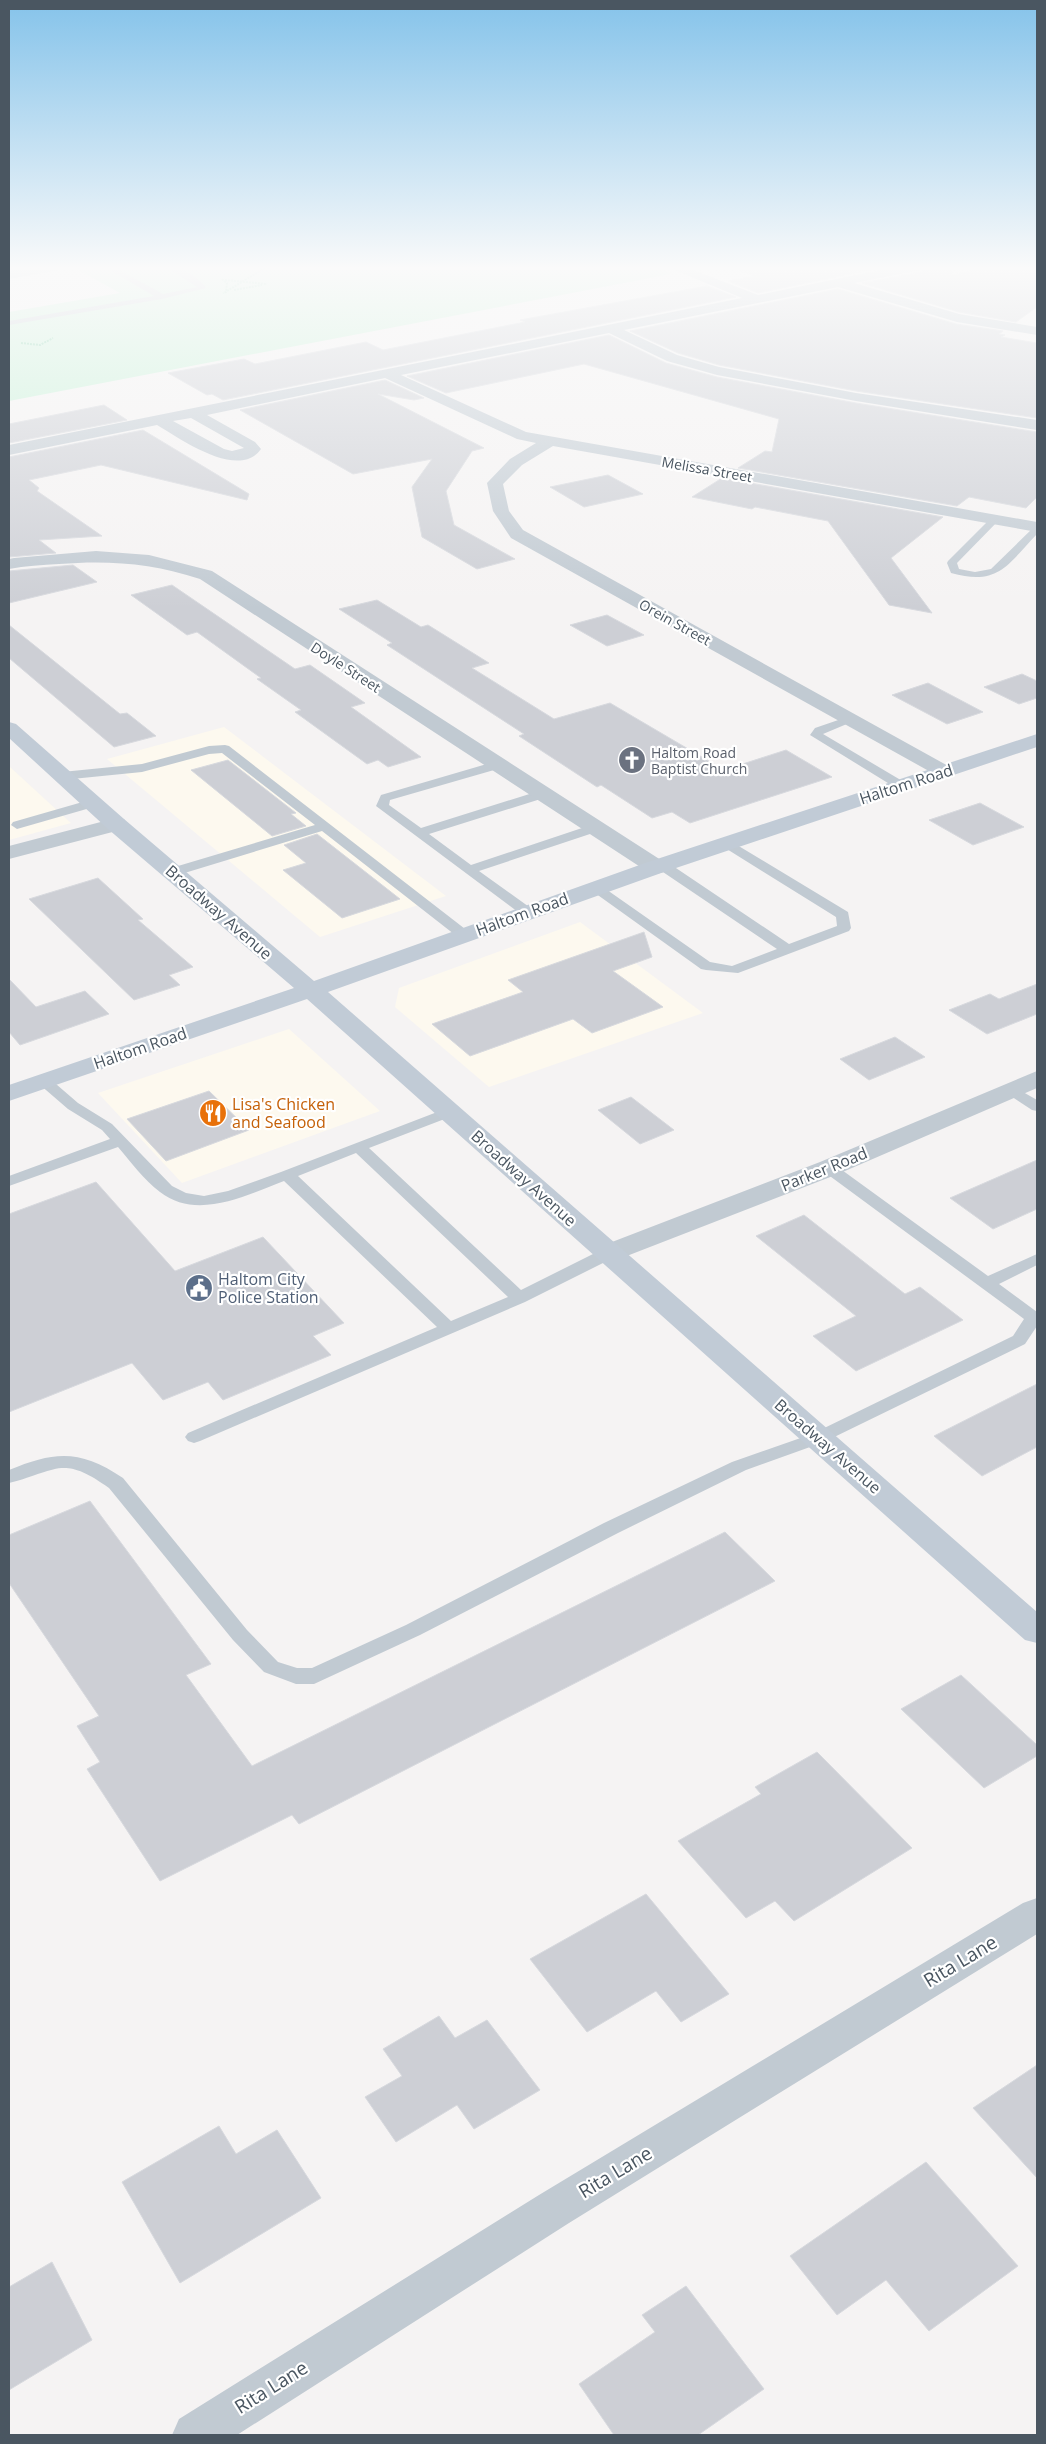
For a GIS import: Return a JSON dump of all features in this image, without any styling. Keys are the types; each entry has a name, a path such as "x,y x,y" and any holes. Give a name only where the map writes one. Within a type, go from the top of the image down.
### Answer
{"main road":[{"name":"Broadway Avenue","path":"9,728 116,824 311,990 1037,1630"},
{"name":"Haltom Road","path":"9,1093 311,990 659,866 1037,740"}],"street":[{"path":"9,450 358,380"},
{"name":"Melissa Street","path":"401,380 522,436 1037,528"},
{"path":"765,380 856,397 1037,425"},
{"path":"160,420 220,454 243,454 253,449 250,445 193,413"},
{"name":"Orein Street","path":"549,442 516,462 495,483 497,503 504,520 517,534 944,771"},
{"name":"Doyle Street","path":"9,564 90,556 142,557 168,562 206,575 595,828 659,866"},
{"path":"9,853 116,824"},
{"name":"Parker Road","path":"609,1253 829,1168 1037,1079"},
{"name":"Rita Lane","path":"195,2435 562,2204 1037,1914"}],"lane":[{"path":"995,519 952,563 955,571 969,575 985,575 995,571 1037,528"},
{"path":"850,719 819,730 816,735 900,786"},
{"path":"62,776 142,768 209,750 225,749 464,935"},
{"path":"497,765 385,798 382,806 527,912"},
{"path":"419,833 543,794"},
{"path":"17,825 93,803"},
{"path":"173,872 324,826"},
{"path":"470,870 595,828"},
{"path":"595,888 706,966 733,970 844,928 843,915 727,843"},
{"path":"659,866 787,949"},
{"path":"44,1081 73,1106 107,1127 166,1189 182,1197 204,1201 232,1195 450,1112"},
{"path":"1011,1090 1037,1107"},
{"path":"9,1181 120,1141"},
{"path":"358,1147 519,1298"},
{"path":"9,1477 38,1465 71,1460 98,1469 116,1483 240,1635 271,1668 296,1676 314,1676 412,1630 611,1528 739,1466 818,1438 1019,1340 1034,1318 829,1168"},
{"path":"287,1174 448,1328"},
{"path":"194,1437 519,1298 609,1253"},
{"path":"987,1283 1037,1259"}],"shaded area":[{"path":"224,727 446,896 320,937 107,759"},
{"path":"9,766 71,823 9,840"},
{"path":"580,922 703,1013 489,1087 395,1007 399,988"},
{"path":"289,1029 380,1111 182,1183 98,1093"}],"green space":[{"path":"9,380 118,380 9,401"}],"building":[{"path":"181,380 322,380 223,400 212,394 207,395"},
{"path":"385,380 424,398 414,400 378,394 484,448 472,451 446,491 454,525 515,559 477,569 422,537 412,487 432,459 353,474 240,410"},
{"path":"416,380 508,380 446,393"},
{"path":"641,380 733,380 856,403 1037,432 1037,497 1026,508 969,497 957,506 738,468 765,451 772,452 779,419"},
{"path":"798,380 1037,380 1037,418 856,391"},
{"path":"104,405 127,420 9,443 9,424"},
{"path":"143,430 249,494 247,500 101,465 29,480 39,488 37,491 102,536 39,540 56,553 9,557 9,457"},
{"path":"608,475 643,494 584,507 550,487"},
{"path":"722,478 943,517 891,558 932,613 889,605 828,521 692,497"},
{"path":"73,565 97,582 9,603 9,571"},
{"path":"172,585 295,669 310,665 365,703 351,707 421,757 388,767 378,760 367,764 295,712 301,710 257,679 261,678 197,632 187,635 131,595"},
{"name":"Haltom Road Baptist Church","path":"377,600 421,627 428,625 489,663 472,668 554,719 610,703 724,770 786,750 832,777 690,823 672,812 652,818 601,785 597,787 519,736 524,734 387,645 392,643 339,609"},
{"path":"607,615 644,635 607,646 570,625"},
{"path":"9,625 120,714 127,713 156,736 114,747 9,658"},
{"path":"1022,674 1037,681 1037,698 1019,704 984,687"},
{"path":"928,683 983,712 947,724 892,695"},
{"path":"228,760 296,813 291,814 306,826 272,836 191,770"},
{"path":"980,803 1024,827 973,845 929,820"},
{"path":"317,834 400,899 342,918 283,870 306,863 284,845"},
{"path":"98,878 143,919 138,920 193,967 169,975 180,985 134,1000 29,899"},
{"path":"644,932 652,957 613,971 663,1007 592,1033 573,1019 470,1056 432,1024 523,992 508,980"},
{"path":"9,979 36,1007 85,991 109,1014 20,1045 9,1032"},
{"path":"1037,984 1037,1014 987,1034 949,1010 990,994 999,999"},
{"path":"895,1037 925,1057 869,1080 840,1059"},
{"path":"209,1091 249,1130 166,1161 127,1119"},
{"path":"631,1097 674,1130 640,1144 598,1110"},
{"path":"1037,1160 1037,1209 993,1229 950,1198"},
{"name":"Haltom City Police Station","path":"96,1182 175,1271 263,1237 344,1323 313,1336 331,1355 223,1400 208,1382 163,1400 132,1363 9,1412 9,1214"},
{"path":"804,1215 905,1294 920,1287 963,1320 856,1371 813,1336 856,1316 756,1236"},
{"path":"1037,1384 1037,1447 982,1476 934,1436"},
{"path":"90,1501 211,1664 186,1675 252,1766 725,1532 775,1581 299,1824 292,1815 160,1881 87,1769 100,1762 77,1726 99,1716 9,1583 9,1535"},
{"path":"961,1675 1037,1745 1037,1756 984,1788 901,1709"},
{"path":"817,1752 912,1848 794,1921 775,1901 746,1918 678,1841 761,1794 755,1787"},
{"path":"646,1894 729,1994 681,2022 656,1991 587,2032 530,1959"},
{"path":"439,2016 455,2038 487,2020 540,2090 474,2129 457,2105 396,2142 365,2097 402,2076 383,2049"},
{"path":"1037,2065 1037,2178 973,2108"},
{"path":"219,2126 236,2154 277,2130 321,2198 180,2283 122,2182"},
{"path":"926,2162 1018,2266 929,2331 886,2280 837,2315 790,2256"},
{"path":"52,2262 92,2340 9,2390 9,2287"},
{"path":"686,2286 764,2389 698,2435 614,2435 579,2384 655,2332 642,2315"}],"place":[{"name":"Haltom Road Baptist Church","path":"632,760"},
{"name":"Lisa's Chicken and Seafood","path":"213,1113"},
{"name":"Haltom City Police Station","path":"199,1288"}]}
